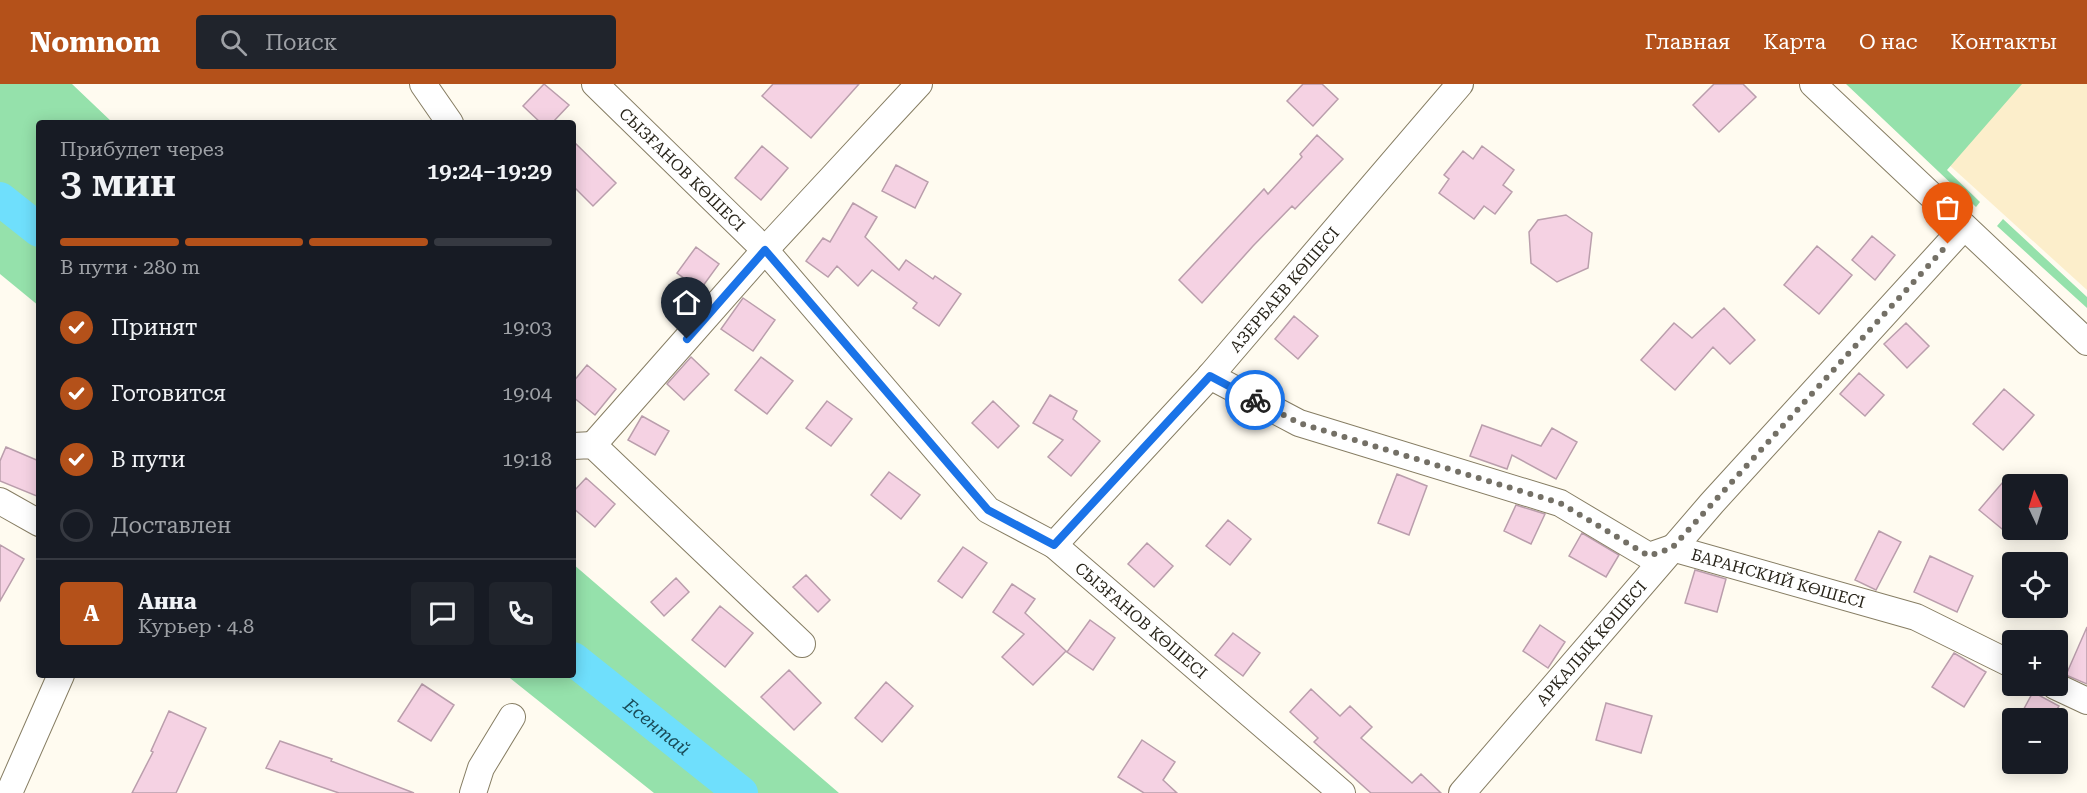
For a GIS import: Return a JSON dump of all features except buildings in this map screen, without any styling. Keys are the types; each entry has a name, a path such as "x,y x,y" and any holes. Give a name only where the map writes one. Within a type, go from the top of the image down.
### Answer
{"street":[{"path":"423,84 448,120"},
{"name":"СЫЗҒАНОВ КӨШЕСІ","path":"595,84 765,250 988,510 1054,545 1342,793"},
{"path":"802,644 583,446 919,84"},
{"name":"АЗЕРБАЕВ КӨШЕСІ","path":"1054,545 1210,376 1460,84"},
{"path":"1813,84 2087,342"},
{"name":"АРҚАЛЫҚ КӨШЕСІ","path":"1462,793 1672,548 1964,226"},
{"name":"БАРАНСКИЙ КӨШЕСІ","path":"1210,376 1299,423 1560,503 1649,556 1672,548 1916,617 2002,659"},
{"path":"0,501 36,521"},
{"path":"9,793 60,678"},
{"path":"2068,692 2087,701"},
{"path":"473,793 481,768 512,717"}],"shaded area":[{"path":"1860,84 2087,84 2087,290"}],"green space":[{"path":"0,84 72,84 110,120 36,120 36,304 0,274"},
{"path":"1846,84 2022,84 1947,170 1980,202 1976,207"},
{"path":"2003,219 2087,297 2087,308 1997,226"},
{"path":"576,567 839,793 654,793 510,678 576,678"}],"waterway":[{"name":"Есентай","path":"0,199 36,228"},
{"name":"Есентай","path":"576,661 741,793"}],"way so far":[{"path":"1255,400 1299,423 1560,503 1649,556 1672,548 1948,244"}],"route":[{"path":"687,339 765,250 988,510 1054,545 1210,376 1255,400"}]}
